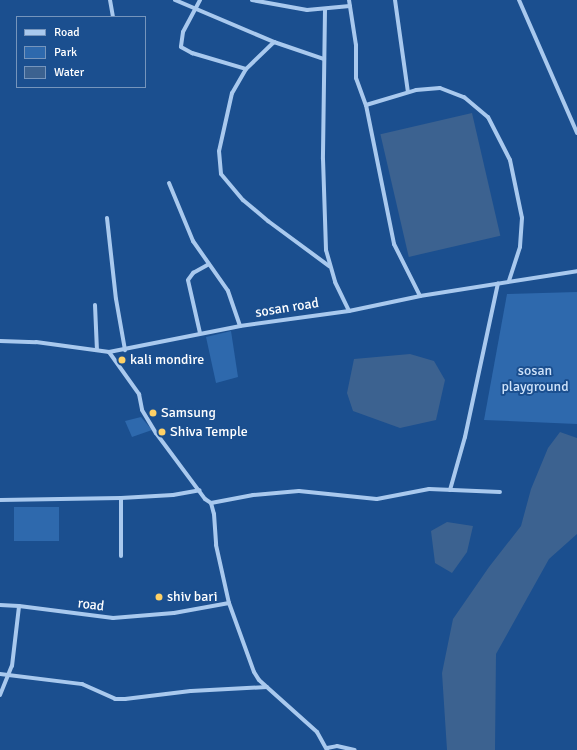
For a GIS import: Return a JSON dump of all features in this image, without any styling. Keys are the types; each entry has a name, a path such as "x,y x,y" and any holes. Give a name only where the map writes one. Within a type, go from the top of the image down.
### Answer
{"street":[{"path":"110,0 113,16"},
{"path":"175,0 274,42 324,59"},
{"path":"200,0 183,32 181,47 192,53 246,69"},
{"path":"252,0 307,10 325,10 350,6"},
{"path":"349,0 356,46 356,78 366,105 394,244 420,296"},
{"path":"395,0 408,92"},
{"path":"519,0 577,133"},
{"path":"325,10 323,186 326,250 330,266 349,311"},
{"path":"274,42 246,69 232,93 219,151 221,174 243,200 268,221 330,266"},
{"path":"366,105 408,92 434,89 450,91 476,105 488,117 510,160 522,218 520,247 509,281"},
{"path":"169,183 190,234 228,291 240,326"},
{"path":"107,218 116,299 125,350"},
{"path":"200,333 188,280 193,273 209,264"},
{"name":"sosan road","path":"0,341 36,342 109,352 240,326 349,311 420,296 577,271"},
{"path":"450,490 465,437 498,283"},
{"path":"95,304 97,350"},
{"path":"109,352 138,394 142,410 156,433 200,490 205,499 211,503 214,514 216,545 229,603 254,672 267,687 318,732 327,749 337,746 355,750"},
{"path":"211,503 285,492 316,492 377,499 428,488 500,492"},
{"path":"0,500 121,498 173,495 200,490"},
{"path":"121,498 121,556"},
{"name":"road","path":"0,605 113,618 174,613 229,603"},
{"path":"0,695 10,675 19,606"},
{"path":"0,674 82,684 120,699 191,691 267,687"}],"green space":[{"name":"sosan playground","path":"577,292 577,424 484,420 507,294"},
{"path":"231,331 238,377 216,383 206,337"},
{"path":"141,417 152,430 132,437 125,421"},
{"path":"14,507 59,507 59,541 14,541"}],"water":[{"path":"472,113 500,236 409,257 380,134"},
{"path":"410,354 434,361 445,380 436,420 400,428 353,411 347,393 354,359"},
{"path":"560,432 577,438 577,534 549,559 496,654 495,750 447,750 442,673 453,619 489,567 521,526 531,489 548,448"},
{"path":"447,522 473,526 467,552 452,573 435,563 431,531"}],"place":[{"name":"kali mondire","path":"122,360"},
{"name":"Samsung","path":"153,413"},
{"name":"Shiva Temple","path":"162,432"},
{"name":"shiv bari","path":"159,597"}]}
